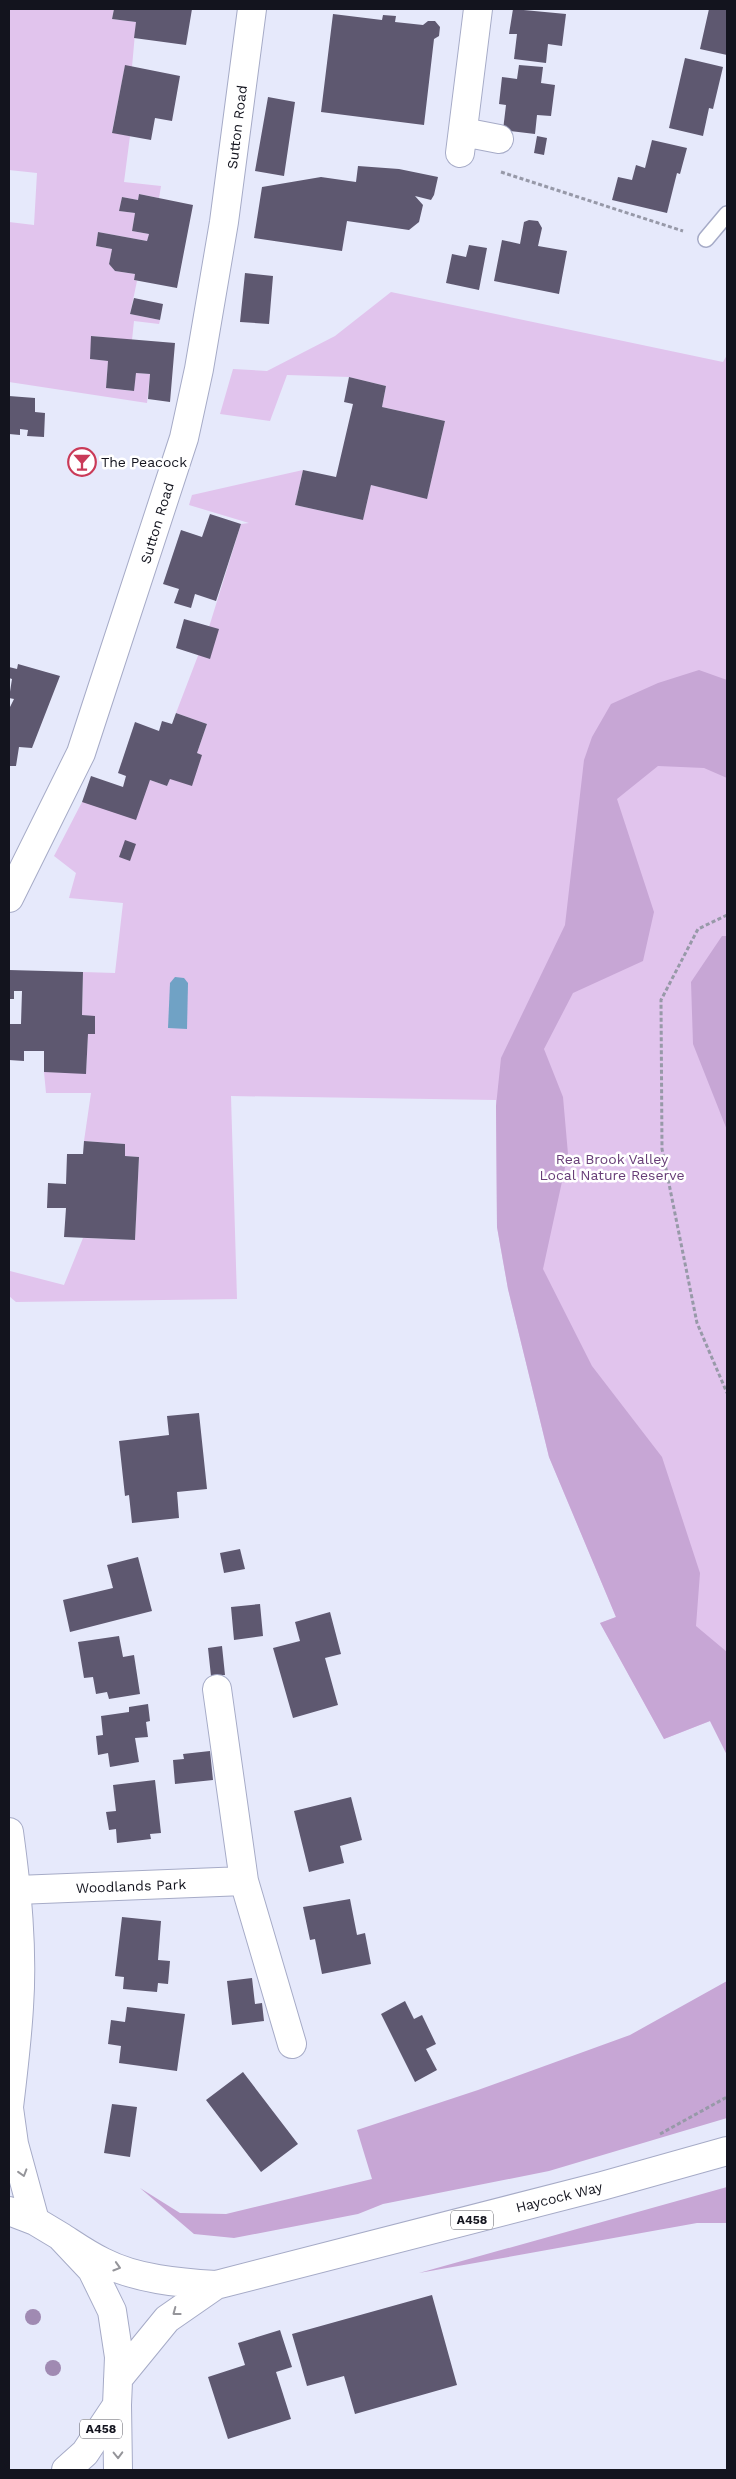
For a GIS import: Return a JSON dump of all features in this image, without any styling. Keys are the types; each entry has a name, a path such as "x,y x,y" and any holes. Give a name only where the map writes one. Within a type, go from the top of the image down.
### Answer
{"street":[{"name":"Sutton Road","path":"9,898 81,753 184,438 199,369 224,222 252,9"},
{"path":"478,9 461,143 499,139"},
{"path":"217,1689 244,1881 292,2044"},
{"path":"9,1832 19,2006 9,2107 14,2144 35,2221"},
{"name":"Woodlands Park","path":"14,1898 244,1881"},
{"name":"Haycock Way","path":"60,2236 104,2263 135,2273 182,2283 216,2285 727,2152"},
{"name":"A458","path":"9,2211 35,2221 60,2236 92,2270 112,2311 119,2357 117,2392 86,2454 66,2470"},
{"name":"Haycock Way","path":"117,2392 167,2319 216,2285"},
{"path":"117,2392 118,2470"}],"lane":[{"path":"706,239 727,214"}],"path":[{"path":"498,171 706,239"},
{"path":"727,915 698,929 661,1000 662,1149 697,1323 727,1393"}],"green space":[{"path":"9,9 114,9 112,19 136,22 132,67 125,66 112,132 130,136 124,182 161,186 159,198 139,194 138,200 122,197 119,211 135,213 132,231 149,234 147,241 98,232 96,246 112,249 109,264 115,271 135,274 134,280 137,281 130,314 160,320 159,324 134,321 132,340 92,336 90,359 108,361 106,388 133,391 136,373 150,374 147,403 9,382 9,222 34,225 37,173 9,170"},
{"name":"Rea Brook Valley Local Nature Reserve","path":"391,292 723,362 727,355 727,1755 710,1721 664,1739 600,1623 616,1617 549,1457 508,1289 497,1227 496,1100 231,1096 237,1299 16,1302 9,1296 10,1271 64,1285 83,1238 135,1240 139,1157 125,1156 125,1144 84,1141 91,1093 46,1093 44,1072 86,1073 88,1034 95,1034 95,1017 82,1015 83,972 115,973 123,903 69,898 76,873 54,856 82,802 150,780 167,786 170,779 202,755 197,753 207,724 176,713 209,627 241,524 249,523 189,505 192,495 303,470 295,505 363,520 371,485 427,498 445,421 382,407 386,386 349,377 287,375 270,421 220,414 233,369 267,371 335,336"}],"shaded area":[{"path":"699,670 727,680 727,778 704,768 658,766 617,799 654,912 643,961 573,993 544,1049 563,1097 568,1154 543,1269 592,1366 662,1457 700,1573 696,1626 727,1652 727,1755 710,1721 664,1739 600,1623 616,1617 549,1457 508,1289 497,1227 496,1106 501,1058 565,925 584,760 592,737 611,704 658,683"},
{"path":"722,936 727,936 727,1130 693,1044 691,982"},
{"path":"727,1981 727,2118 549,2171 383,2204 358,2214 234,2238 194,2234 140,2188 180,2213 226,2214 372,2179 357,2130 478,2090 630,2035"},
{"path":"727,2187 727,2223 697,2223 419,2273"}],"water":[{"path":"175,977 184,978 188,983 187,1029 168,1028 170,983"}],"building":[{"path":"114,9 192,9 186,45 134,38 136,22 112,19"},
{"path":"513,9 566,14 562,46 548,44 546,63 514,59 517,34 509,34"},
{"path":"709,9 727,9 727,55 700,49"},
{"path":"333,14 382,20 383,15 396,16 395,22 423,25 428,21 435,21 440,27 439,36 434,39 424,125 321,112"},
{"path":"685,58 723,67 713,109 709,108 703,136 669,128"},
{"path":"125,65 180,76 172,121 155,118 151,140 112,133"},
{"path":"519,65 543,67 541,83 555,85 551,116 537,115 535,134 503,130 506,105 499,104 502,77 517,79"},
{"path":"268,97 295,102 284,176 255,171"},
{"path":"537,136 547,138 544,155 534,153"},
{"path":"652,140 687,148 680,174 677,173 667,213 612,200 618,177 632,180 636,165 645,168"},
{"path":"358,166 399,169 438,177 431,200 415,196 423,205 419,222 409,230 347,221 342,251 254,238 262,187 321,177 356,182"},
{"path":"139,194 193,205 177,288 134,280 135,274 115,271 109,264 112,249 96,246 98,232 147,241 149,234 132,231 135,213 119,211 122,197 138,200"},
{"path":"529,220 538,221 542,228 538,246 567,251 559,294 494,281 502,240 520,244 524,222"},
{"path":"469,245 487,248 479,290 446,283 452,254 466,257"},
{"path":"245,273 273,276 269,324 240,322"},
{"path":"134,298 163,304 160,320 130,314"},
{"path":"91,336 175,343 170,402 148,399 150,374 136,373 134,391 106,388 108,361 90,359"},
{"path":"349,377 386,386 382,407 445,421 427,499 371,485 363,520 295,505 303,470 336,477 353,404 344,402"},
{"path":"9,396 35,398 35,412 45,413 44,437 27,436 28,430 20,429 20,435 9,434"},
{"path":"210,514 241,524 216,601 195,594 191,608 174,603 179,589 163,584 181,530 202,537"},
{"path":"184,619 219,629 210,659 176,648"},
{"path":"18,664 60,676 32,748 19,747 16,766 9,766 9,709 14,699 9,698 12,679 9,678 9,667 17,669"},
{"path":"176,713 207,724 197,753 202,755 192,786 170,779 167,786 150,780 136,820 82,802 91,776 123,787 126,776 118,773 135,722 159,731 162,721 172,724"},
{"path":"125,840 136,844 130,861 119,857"},
{"path":"9,970 83,972 82,1015 95,1016 95,1034 88,1034 86,1074 44,1072 44,1051 24,1051 24,1061 9,1060 9,1024 21,1024 22,991 14,991 14,999 9,999"},
{"path":"84,1141 125,1144 125,1156 139,1157 135,1240 64,1237 66,1208 47,1208 48,1183 66,1184 67,1154 83,1154"},
{"path":"199,1413 207,1489 177,1492 179,1518 132,1523 129,1495 125,1496 119,1441 169,1435 167,1416"},
{"path":"240,1549 245,1569 224,1573 220,1553"},
{"path":"138,1557 152,1611 70,1632 63,1600 113,1588 107,1565"},
{"path":"260,1604 263,1636 234,1640 231,1607"},
{"path":"330,1612 341,1654 325,1658 338,1705 293,1718 273,1648 300,1641 295,1622"},
{"path":"119,1636 123,1657 134,1655 140,1694 109,1699 107,1692 96,1694 93,1677 84,1678 78,1642"},
{"path":"222,1646 225,1675 211,1676 208,1648"},
{"path":"148,1704 150,1721 146,1722 148,1737 135,1738 139,1762 110,1767 108,1753 98,1755 96,1736 103,1735 101,1716 129,1712 129,1707"},
{"path":"210,1751 213,1780 175,1784 173,1760 184,1759 183,1754"},
{"path":"155,1780 161,1833 150,1834 151,1839 117,1843 116,1829 109,1830 106,1812 116,1811 113,1785"},
{"path":"351,1797 362,1840 340,1846 344,1863 309,1872 294,1811"},
{"path":"350,1899 357,1935 365,1933 371,1964 322,1974 315,1939 310,1940 303,1907"},
{"path":"122,1917 161,1921 158,1960 170,1961 168,1984 158,1983 157,1992 123,1989 124,1977 115,1976"},
{"path":"252,1978 255,2004 262,2003 264,2021 232,2025 227,1981"},
{"path":"405,2001 414,2019 422,2015 436,2044 426,2049 437,2070 415,2082 381,2014"},
{"path":"127,2007 185,2014 177,2071 119,2063 121,2046 108,2044 111,2020 125,2022"},
{"path":"243,2072 298,2144 261,2172 206,2100"},
{"path":"112,2104 137,2107 130,2157 104,2153"},
{"path":"432,2295 457,2385 355,2414 344,2376 307,2386 292,2334"},
{"path":"280,2330 292,2367 276,2372 291,2419 228,2439 208,2377 245,2365 238,2343"}],"place":[{"name":"The Peacock","path":"82,462"}]}
